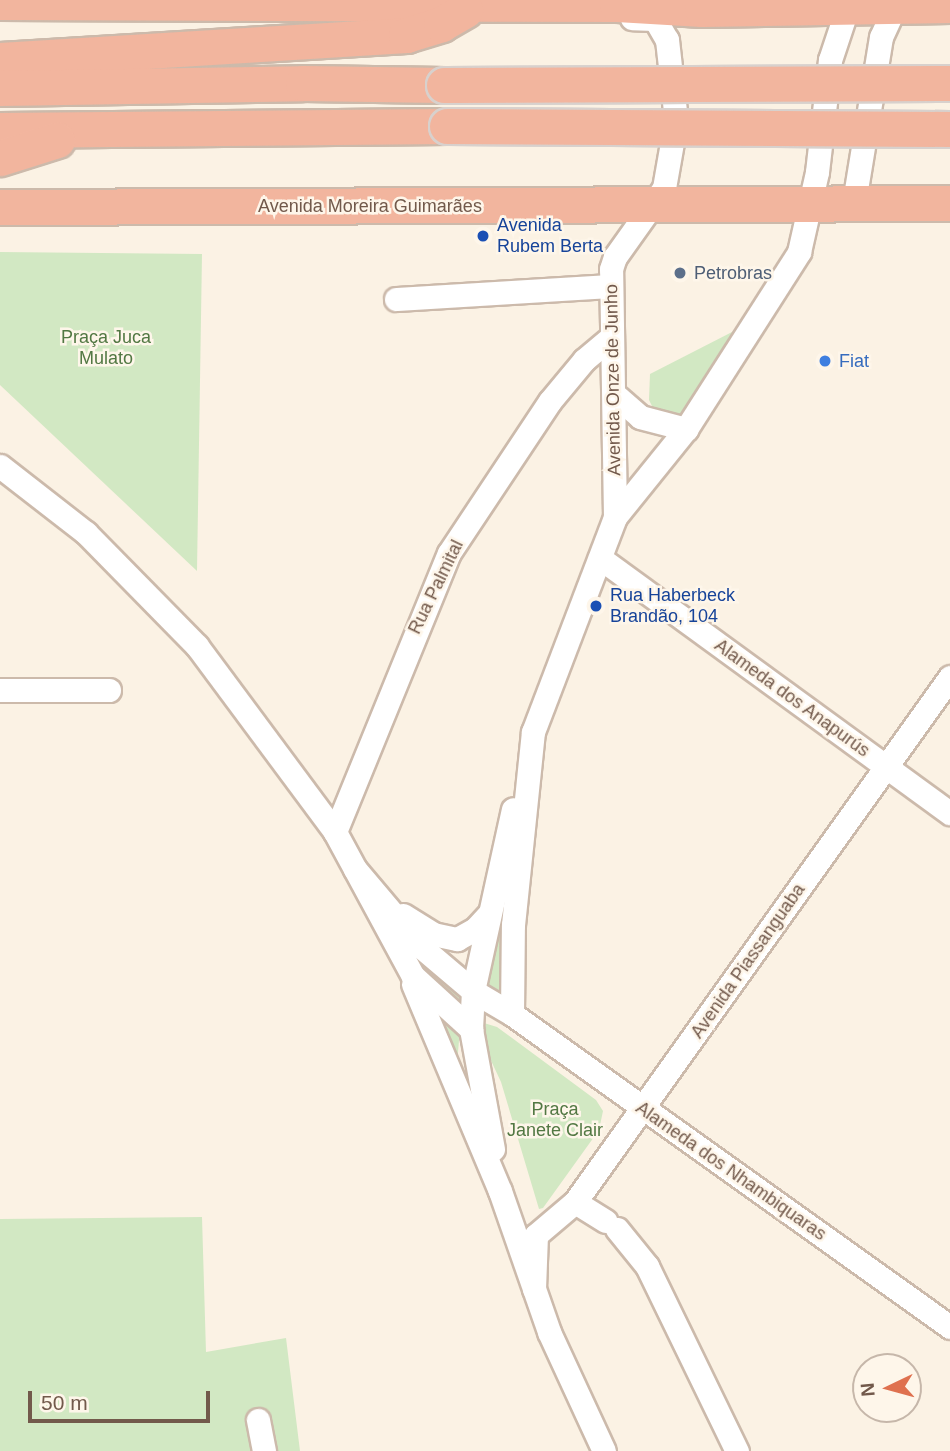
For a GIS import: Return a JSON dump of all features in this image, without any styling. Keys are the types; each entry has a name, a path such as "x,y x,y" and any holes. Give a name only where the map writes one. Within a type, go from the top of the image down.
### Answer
{"highway":[{"path":"0,2 166,0 471,6 615,2 950,5"},
{"path":"0,60 406,35 441,24 471,6"},
{"path":"0,88 303,83 950,83 950,97"},
{"path":"0,130 447,126 950,129"},
{"path":"0,158 89,129"},
{"name":"Avenida Moreira Guimarães","path":"0,206 812,201 950,203"}],"street":[{"name":"Avenida Onze de Junho","path":"615,2 632,19 655,19 667,40 676,120 672,162 656,204 615,257 611,286 615,517"},
{"path":"512,1014 511,964 533,732 615,517 686,429 786,278 799,252 812,201 830,60 849,4"},
{"path":"854,202 881,37 895,5"},
{"path":"396,299 611,286"},
{"name":"Rua Palmital","path":"335,832 449,553 550,401 584,360 611,337"},
{"path":"614,394 640,417 686,429"},
{"path":"0,466 86,533 197,646 335,832 404,962 500,1191 534,1289 604,1451"},
{"name":"Alameda dos Anapurús","path":"600,558 950,813"},
{"name":"Avenida Piassanguaba","path":"536,1235 575,1202 950,677"},
{"path":"0,690 109,690"},
{"path":"500,1191 471,1029 473,991 516,794 525,798"},
{"name":"Alameda dos Nhambiquaras","path":"355,869 419,946 473,991 512,1014 950,1327"},
{"path":"382,902 445,938 464,937 489,914"},
{"path":"404,962 436,1001 471,1029"},
{"path":"575,1202 611,1225 647,1265 737,1451"},
{"path":"508,1214 536,1235 534,1289"},
{"path":"258,1420 264,1451"}],"green space":[{"name":"Praça Juca Mulato","path":"0,252 202,254 197,571 0,385"},
{"path":"734,331 687,412 672,416 655,412 649,400 650,374"},
{"path":"514,811 509,1007 477,989"},
{"path":"413,951 463,994 457,1064"},
{"name":"Praça Janete Clair","path":"484,1023 497,1027 596,1100 603,1111 599,1130 543,1208 539,1209 501,1082 480,1037"},
{"path":"202,1217 206,1352 286,1338 300,1451 0,1451 0,1219"}],"place":[{"name":"Avenida Rubem Berta","path":"483,236"},
{"name":"Petrobras","path":"680,273"},
{"name":"Fiat","path":"825,361"},
{"name":"Rua Haberbeck Brandão, 104","path":"596,606"}]}
